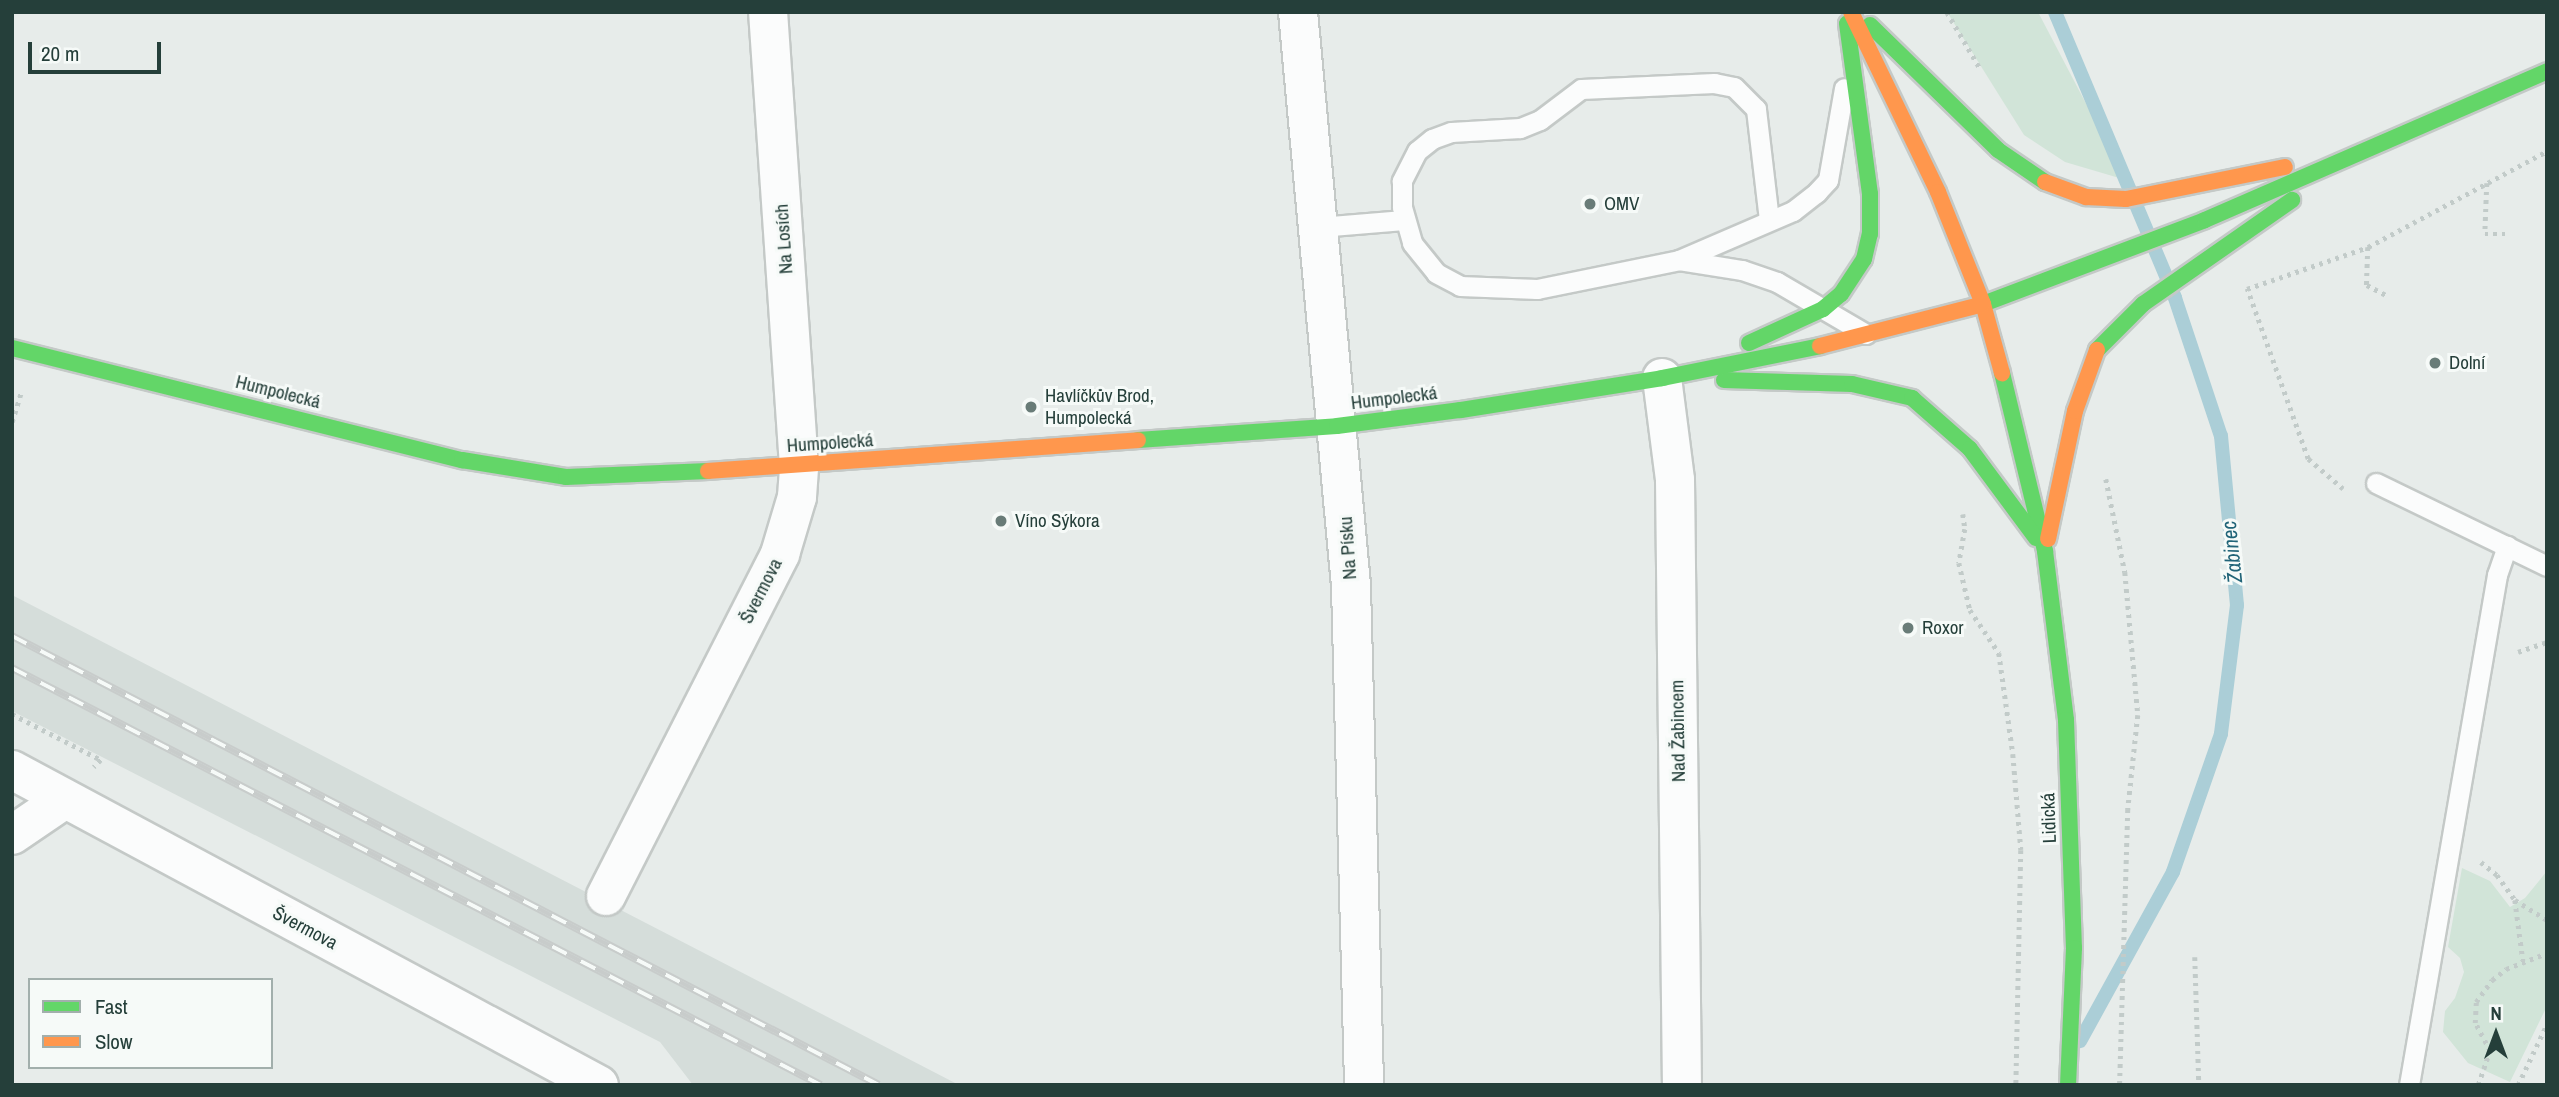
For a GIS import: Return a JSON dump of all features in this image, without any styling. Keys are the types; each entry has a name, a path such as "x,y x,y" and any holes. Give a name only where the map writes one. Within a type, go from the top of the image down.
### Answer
{"main road":[{"path":"1845,12 1850,49"},
{"name":"Lidická","path":"1851,12 1938,192 1983,304 2017,425 2045,551 2066,720 2074,948 2068,1085"},
{"path":"1858,12 1998,150 2045,183 2105,200 2192,186 2359,152 2547,71"},
{"name":"Humpolecká","path":"1662,378 1823,309 1841,294 1864,259 1870,234 1870,194 1850,49"},
{"name":"Humpolecká","path":"12,348 519,471 616,477 1337,426 1662,378 1870,336 1983,304 2074,270 2205,220 2359,152"},
{"name":"Lidická","path":"2045,551 2075,411 2097,350 2143,304 2359,152"},
{"name":"Humpolecká","path":"1662,378 1852,384 1912,398"},
{"name":"Lidická","path":"1912,398 1970,449 2045,551"}],"street":[{"name":"Na Losích","path":"768,12 799,466"},
{"name":"Na Písku","path":"1298,12 1350,586 1364,1085"},
{"name":"Nad Žabincem","path":"1662,378 1675,480 1682,1085"},
{"name":"Švermova","path":"606,896 780,554 797,497 799,466"},
{"name":"Švermova","path":"12,770 599,1085"},
{"path":"12,835 65,799"}],"lane":[{"path":"1769,220 1756,109 1734,87 1714,83 1581,89 1540,120 1520,128 1451,132 1432,139 1405,169 1404,220 1412,243 1436,273 1460,286 1487,290 1537,289 1679,260 1793,211 1828,180 1850,49"},
{"path":"1319,227 1404,220"},
{"path":"1679,260 1742,270 1777,282 1870,336"},
{"path":"2376,482 2547,566"},
{"path":"2409,1085 2497,575 2507,546"}],"path":[{"path":"2346,491 2308,460 2247,289 2368,247 2547,151"},
{"path":"2487,182 2485,234 2507,234"},
{"path":"2368,247 2367,285 2386,295"},
{"path":"12,422 24,382"},
{"path":"2103,465 2125,572 2138,715 2127,852 2120,1083"},
{"path":"1962,502 1965,528 1959,564 1970,610 1999,653 2013,754 2021,850 2015,1085"},
{"path":"2449,855 2479,860 2497,875 2515,900 2547,920"},
{"path":"2515,900 2523,960"},
{"path":"2478,1085 2490,1051 2475,1023 2476,1002 2491,980 2523,960 2547,953"},
{"path":"2195,957 2199,1085"},
{"path":"2518,1085 2547,1024"}],"shaded area":[{"path":"12,595 959,1085 693,1085 660,1042 12,711"}],"green space":[{"path":"1947,12 2038,12 2126,180 2065,162 2024,135"},
{"path":"2462,868 2490,881 2510,907 2525,898 2547,871 2547,1006 2510,1082 2468,1063 2443,1032 2445,1011 2455,998 2464,972 2460,958 2448,947"}],"waterway":[{"name":"Žabinec","path":"2055,12 2175,298 2221,436 2237,605 2221,734 2173,872 2080,1041"}],"railway":[{"path":"12,636 879,1085"},
{"path":"12,668 821,1085"}],"traffic: fast":[{"path":"1749,343 1823,309 1841,294 1864,259 1870,234 1870,194 1847,24"},
{"path":"1870,25 1998,150 2045,182"},
{"path":"1983,304 2205,220 2547,71"},
{"path":"2097,350 2143,304 2292,200"},
{"path":"1138,440 1337,426 1461,410 1662,378 1820,346"},
{"path":"12,348 462,460 566,477 708,471"},
{"path":"2002,373 2045,551 2066,720 2074,948 2068,1085"},
{"path":"1724,380 1852,384 1912,398 1970,449 2036,538"}],"traffic: slow":[{"path":"1851,12 1938,192 1983,304 2002,373"},
{"path":"2045,182 2086,197 2126,199 2285,167"},
{"path":"1820,346 1983,304"},
{"path":"2048,539 2075,411 2097,350"},
{"path":"708,471 1138,440"}],"place":[{"name":"OMV","path":"1590,204"},
{"name":"Dolní","path":"2435,363"},
{"name":"Havlíčkův Brod, Humpolecká","path":"1031,407"},
{"name":"Víno Sýkora","path":"1001,521"},
{"name":"Roxor","path":"1908,628"}]}
